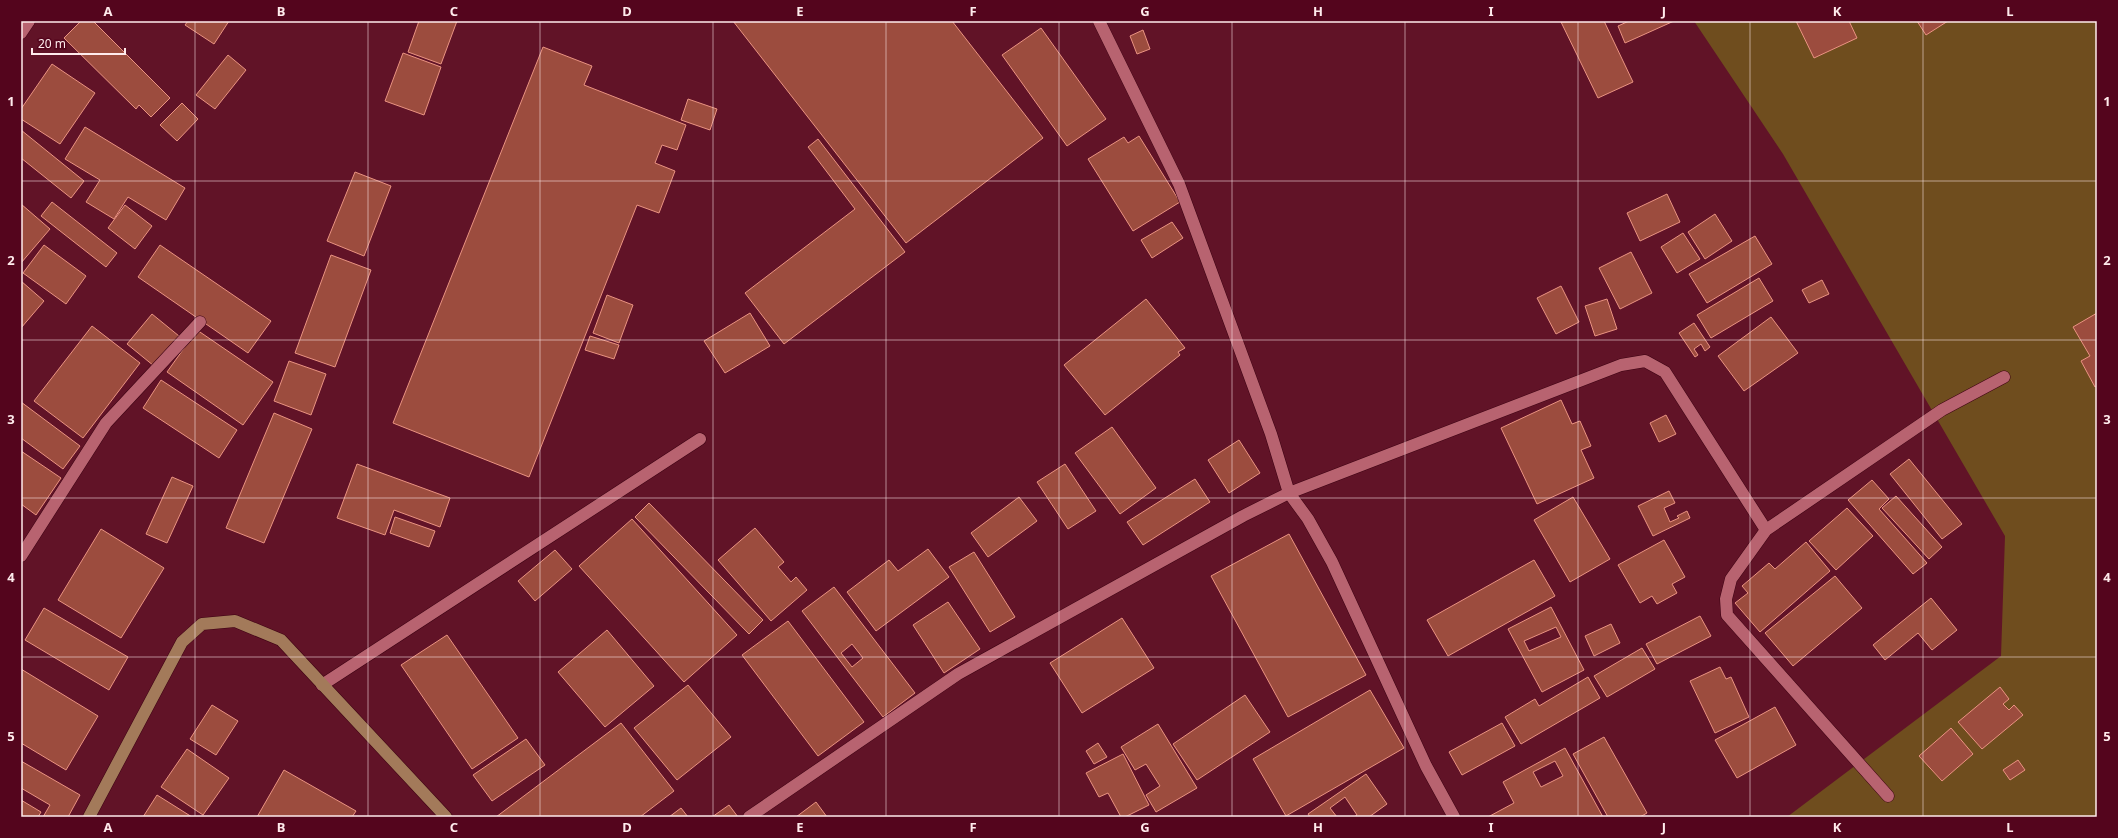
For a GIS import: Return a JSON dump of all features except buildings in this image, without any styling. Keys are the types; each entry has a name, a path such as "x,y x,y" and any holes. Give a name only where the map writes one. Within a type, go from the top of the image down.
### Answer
{"street":[{"path":"21,33 29,21"},
{"path":"1099,21 1179,184 1256,392 1289,493 1308,519 1332,562 1426,766 1454,817"},
{"path":"21,556 106,423 200,322"},
{"path":"749,817 958,674 1243,516 1289,493 1621,365 1645,362 1665,372 1766,530"},
{"path":"1888,796 1727,615 1726,599 1731,579 1766,530 1942,410 2004,377"},
{"path":"322,685 700,439"},
{"path":"89,817 182,642 202,624 235,621 281,640 446,817"}],"shaded area":[{"path":"1694,21 2097,21 2097,817 1787,817 2001,656 2005,536 1783,154"}]}
